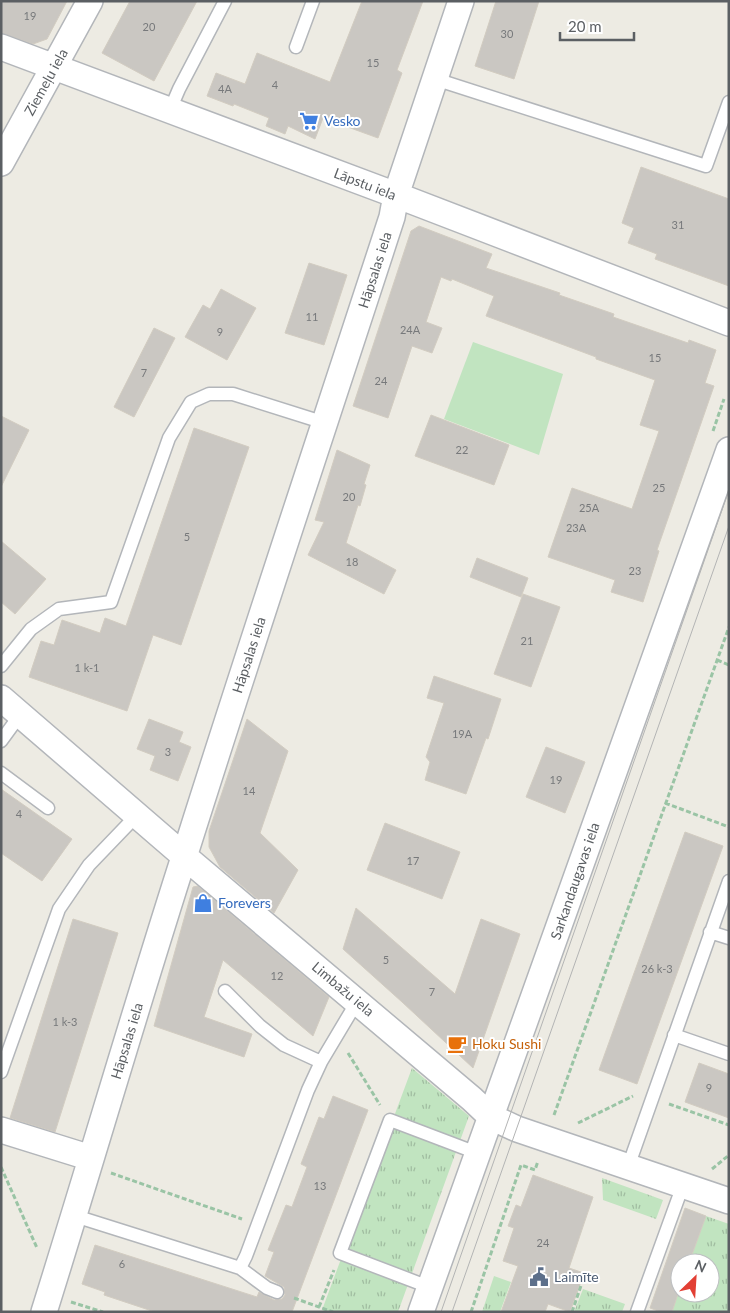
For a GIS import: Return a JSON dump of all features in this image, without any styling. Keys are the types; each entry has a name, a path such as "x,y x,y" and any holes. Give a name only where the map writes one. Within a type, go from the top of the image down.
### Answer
{"street":[{"name":"Ziemeļu iela","path":"1,163 90,1"},
{"name":"Hāpsalas iela","path":"46,1304 75,1216 184,856 392,217 396,195 461,1"},
{"name":"Lāpstu iela","path":"1,47 396,195 729,323"},
{"name":"Sarkandaugavas iela","path":"421,1312 729,450"},
{"name":"Limbažu iela","path":"1,698 491,1117 507,1125 729,1200"},
{"path":"1,1130 90,1162"}],"lane":[{"path":"170,110 225,1"},
{"path":"296,47 312,1"},
{"path":"435,79 706,166 729,102"},
{"path":"1,666 31,629 58,609 111,602 169,438 190,402 209,394 233,394 325,423"},
{"path":"1,741 20,715"},
{"path":"1,772 48,808"},
{"path":"1,1072 59,909 89,866 137,815"},
{"path":"628,1167 729,881"},
{"path":"710,932 729,938"},
{"path":"225,991 260,1026 284,1045 321,1062"},
{"path":"240,1268 308,1090 321,1062 352,1010"},
{"path":"674,1035 729,1054"},
{"path":"429,1287 340,1253 390,1120 477,1153"},
{"path":"637,1312 683,1185"},
{"path":"75,1216 240,1268 267,1288 277,1292"}],"path":[{"path":"471,1312 522,1165 535,1170 729,627"},
{"path":"717,660 729,665"},
{"path":"665,803 729,827"},
{"path":"337,1035 390,1120"},
{"path":"575,1125 658,1083"},
{"path":"652,1098 729,1125"},
{"path":"706,1175 729,1155"},
{"path":"90,1162 257,1224"},
{"path":"1,1167 37,1248"},
{"path":"319,1307 340,1253"},
{"path":"572,1312 585,1274"},
{"path":"277,1292 333,1312"},
{"path":"46,1304 103,1312"}],"green space":[{"path":"473,342 563,374 539,455 444,419"},
{"path":"412,1068 469,1116 398,1312 326,1312 322,1310"},
{"path":"602,1178 663,1200 656,1219 603,1200"},
{"path":"706,1216 729,1224 729,1312 672,1312 675,1303 720,1303 720,1253 693,1253"},
{"path":"494,1276 511,1282 500,1312 482,1312"},
{"path":"583,1289 625,1304 622,1312 574,1312"}],"building":[{"path":"1,1 67,1 47,39 33,44 1,33"},
{"path":"130,1 197,1 154,81 102,53"},
{"path":"362,1 423,1 397,70 402,73 378,138 323,118 315,139 288,126 285,134 266,126 269,118 207,96 216,73 245,84 257,53 330,82"},
{"path":"496,1 539,1 514,79 475,66"},
{"path":"641,167 729,199 729,286 655,259 657,254 628,243 634,228 622,223"},
{"path":"419,226 492,254 486,268 560,293 559,295 614,314 613,317 688,343 689,340 716,350 705,383 714,386 657,550 659,551 643,602 611,592 615,580 548,557 572,488 632,509 659,431 640,425 655,380 486,316 494,296 452,279 451,281 441,277 426,322 442,328 432,353 412,346 388,418 353,406 411,231"},
{"path":"309,263 347,275 324,345 285,333"},
{"path":"221,289 256,308 227,360 185,337 203,305 210,309"},
{"path":"154,328 175,338 134,417 114,407"},
{"path":"431,415 509,445 494,485 415,456"},
{"path":"1,416 29,430 1,487"},
{"path":"194,428 249,447 181,645 153,635 127,711 29,677 41,641 54,645 62,620 100,633 105,618 126,626"},
{"path":"337,450 370,465 360,506 358,505 346,543 396,570 384,594 308,555 324,522 315,520"},
{"path":"1,541 46,579 15,614 1,602"},
{"path":"477,558 528,578 521,597 470,577"},
{"path":"523,594 560,607 531,687 494,674"},
{"path":"434,676 501,699 488,739 486,738 466,794 425,780 430,762 426,757 444,703 427,698"},
{"path":"149,719 183,732 179,742 191,747 178,781 150,770 155,756 137,749"},
{"path":"247,719 288,751 260,833 298,870 274,913 220,867 209,847 209,831"},
{"path":"546,747 585,762 565,813 526,797"},
{"path":"1,789 72,839 42,881 1,853"},
{"path":"385,823 460,852 442,899 367,870"},
{"path":"685,832 723,846 637,1084 599,1070"},
{"path":"198,886 329,997 313,1036 223,960 204,1017 252,1034 244,1057 154,1026 193,887"},
{"path":"356,908 455,994 481,919 520,934 473,1068 343,949"},
{"path":"73,919 118,933 55,1132 10,1118"},
{"path":"699,1063 729,1074 729,1118 685,1102"},
{"path":"333,1096 368,1110 292,1312 155,1312 104,1295 105,1292 82,1284 95,1245 257,1297 259,1292 274,1300 282,1299 285,1295 284,1287 265,1276 274,1252 268,1250 286,1205 292,1207 307,1167 301,1164 319,1117 324,1119"},
{"path":"533,1175 593,1197 569,1268 584,1273 570,1312 548,1304 545,1312 501,1312 518,1266 503,1261 514,1228 508,1226 516,1205 521,1207"},
{"path":"685,1208 706,1216 693,1253 670,1253 670,1303 675,1303 672,1312 661,1312 650,1308"}],"tram line":[{"path":"441,1312 729,490"},
{"path":"452,1312 729,526"}],"place":[{"name":"Vesko","path":"309,121"},
{"name":"Forevers","path":"203,903"},
{"name":"Hoku Sushi","path":"457,1044"},
{"name":"Laimīte","path":"539,1277"}]}
